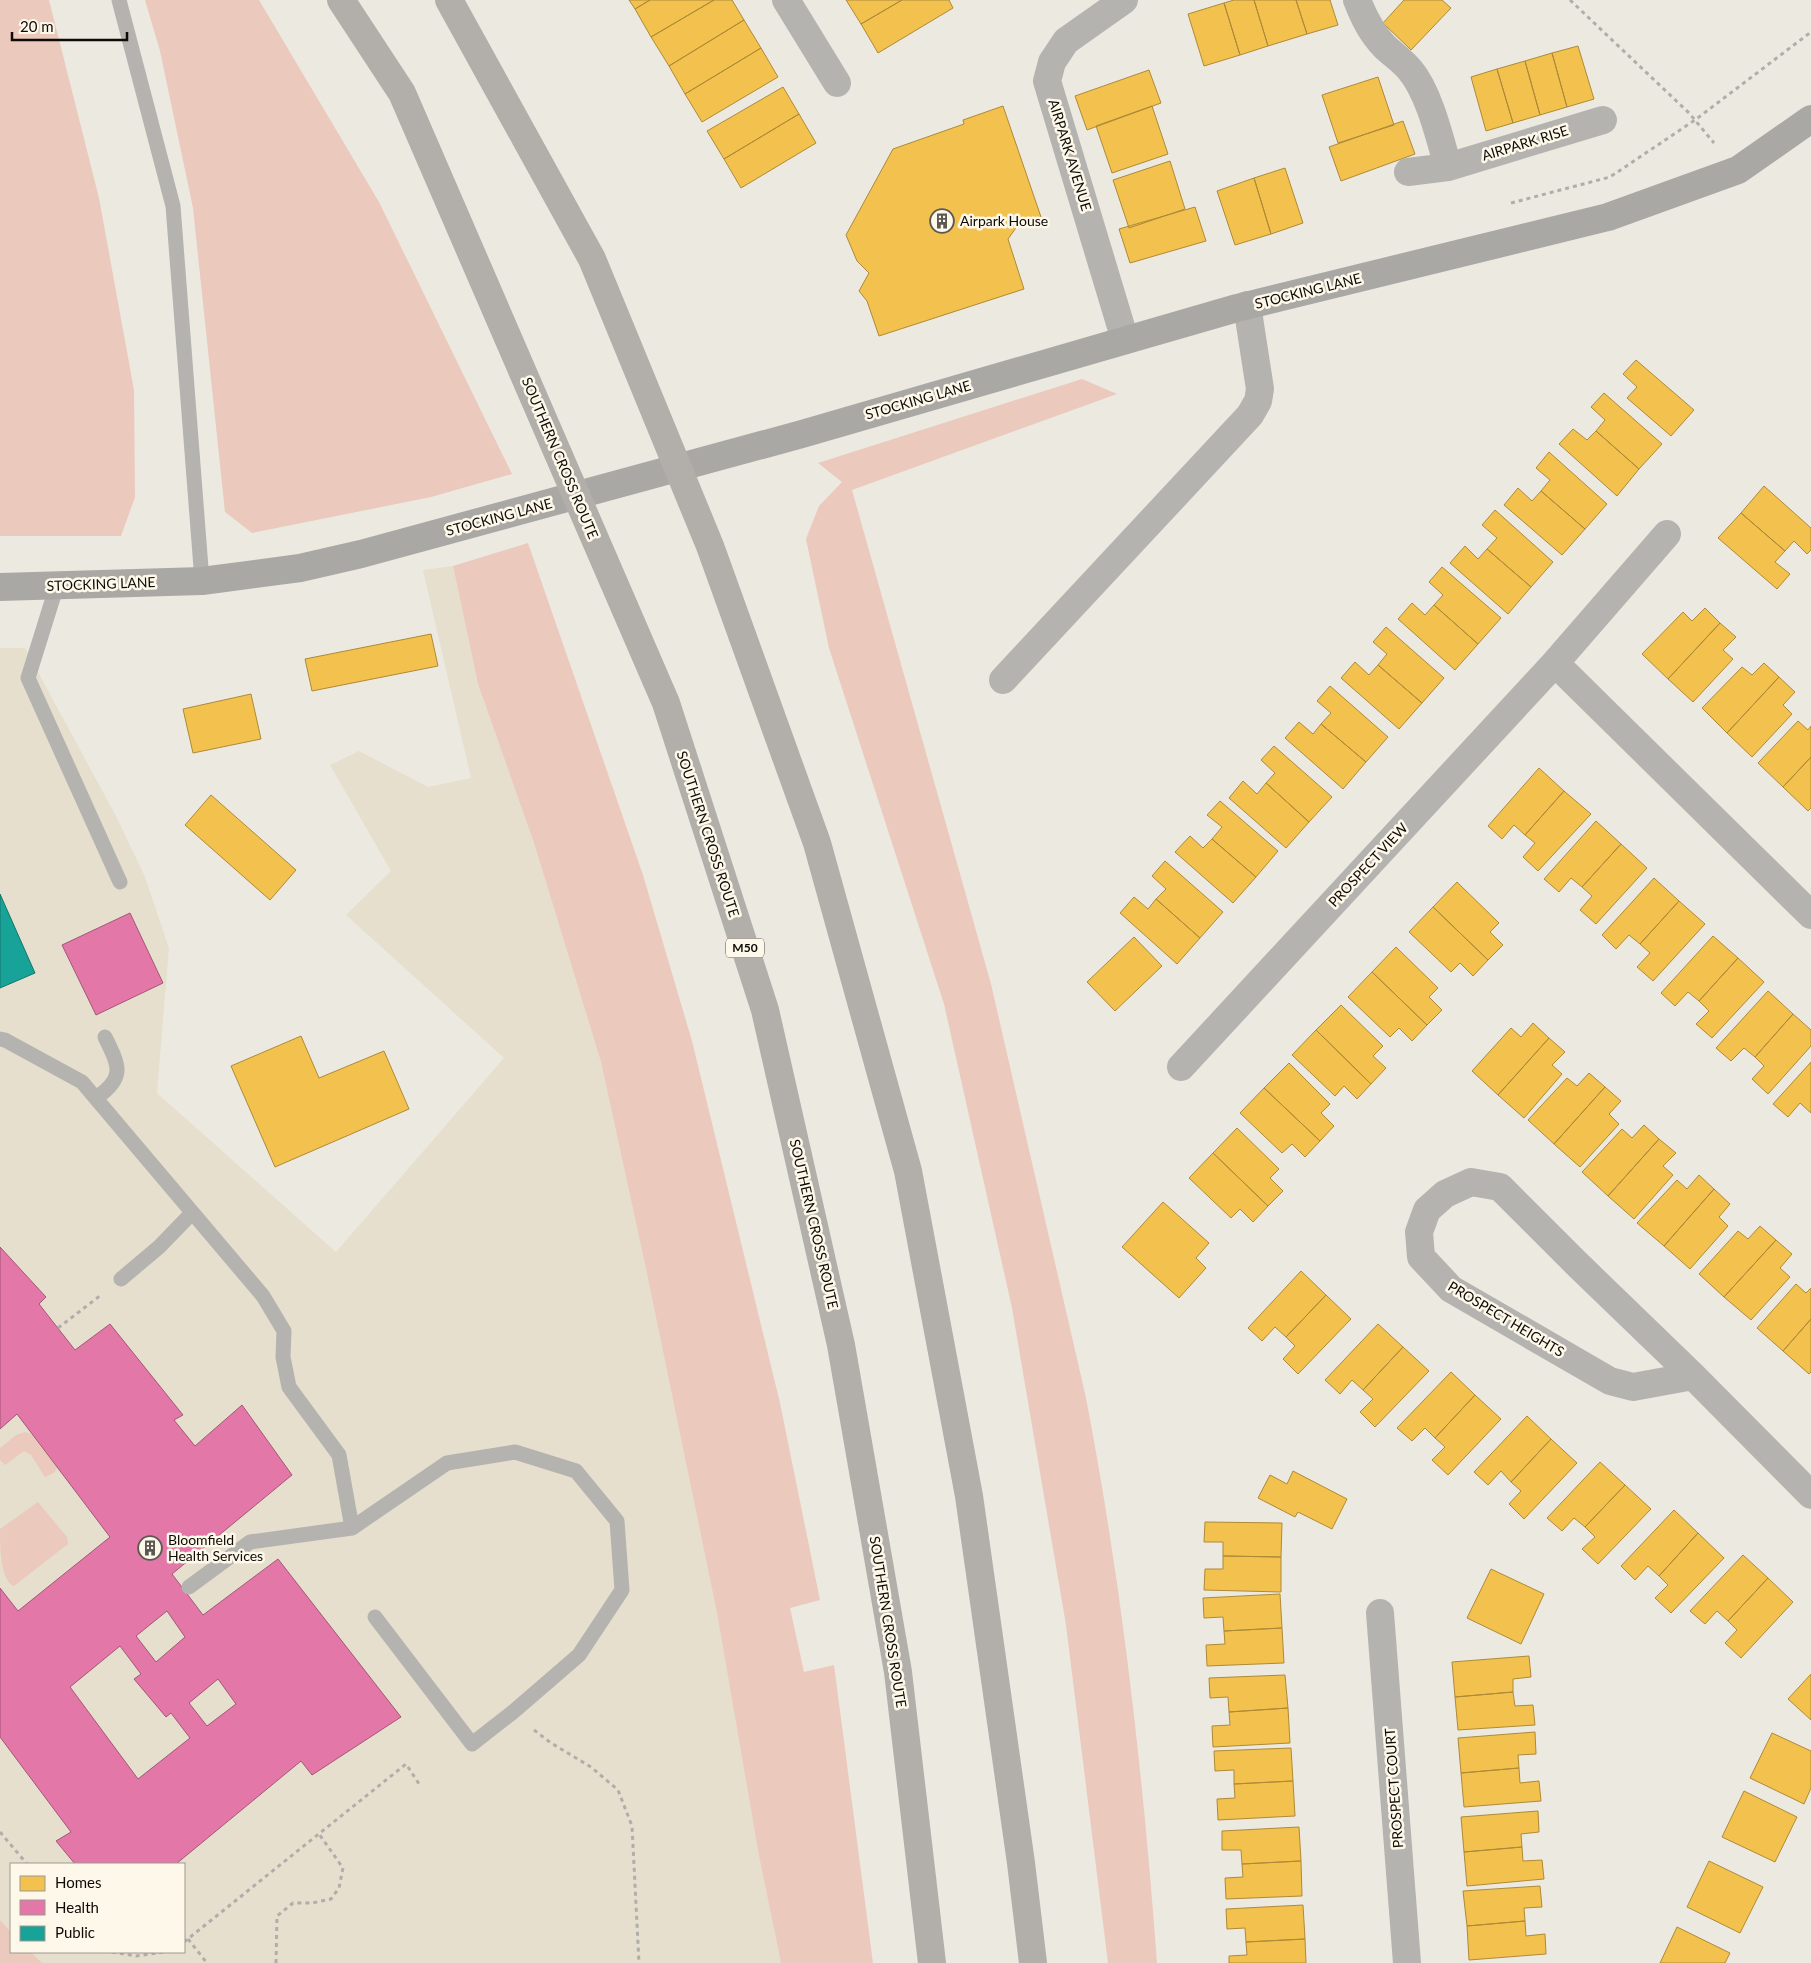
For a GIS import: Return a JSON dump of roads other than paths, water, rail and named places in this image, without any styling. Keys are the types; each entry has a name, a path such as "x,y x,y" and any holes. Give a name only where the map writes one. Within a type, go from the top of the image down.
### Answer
{"highway":[{"name":"SOUTHERN CROSS ROUTE","path":"341,0 402,93 666,703 765,1010 841,1345 898,1672 932,1963"},
{"path":"449,0 592,259 710,546 817,843 908,1171 969,1496 1021,1863 1033,1963"}],"main road":[{"name":"STOCKING LANE","path":"0,587 202,581 300,568 447,531 802,434 1247,305 1608,217 1738,170 1811,119"}],"street":[{"path":"786,0 837,84"},
{"name":"AIRPARK AVENUE","path":"1124,0 1066,40 1052,62 1047,82 1125,340"},
{"path":"1356,0 1367,25 1384,46 1411,70 1436,126 1448,167"},
{"name":"AIRPARK RISE","path":"1408,172 1448,167 1603,120"},
{"path":"1003,680 1250,415 1258,401 1260,389 1247,305"},
{"name":"PROSPECT VIEW","path":"1181,1066 1555,663 1667,534"},
{"path":"1555,663 1811,915"},
{"name":"PROSPECT HEIGHTS","path":"1693,1376 1634,1387 1610,1381 1451,1289 1420,1256 1420,1232 1427,1210 1445,1194 1471,1182 1500,1187 1693,1376 1811,1495"},
{"name":"PROSPECT COURT","path":"1380,1613 1407,1963"}],"lane":[{"path":"119,0 174,206 202,581"},
{"path":"57,585 28,678 120,882"},
{"path":"96,1098 109,1088 116,1078 117,1062 105,1037"},
{"path":"0,1040 5,1040 82,1082 263,1296 284,1332 283,1357 289,1388 339,1455 352,1528"},
{"path":"121,1279 159,1247 192,1213"},
{"path":"189,1587 250,1542 352,1528 447,1463 515,1452 576,1471 617,1522 622,1590 579,1655 513,1712 472,1744 375,1617"}],"place":[{"name":"Airpark House","path":"942,221"},
{"name":"Bloomfield Health Services","path":"150,1548"}]}
